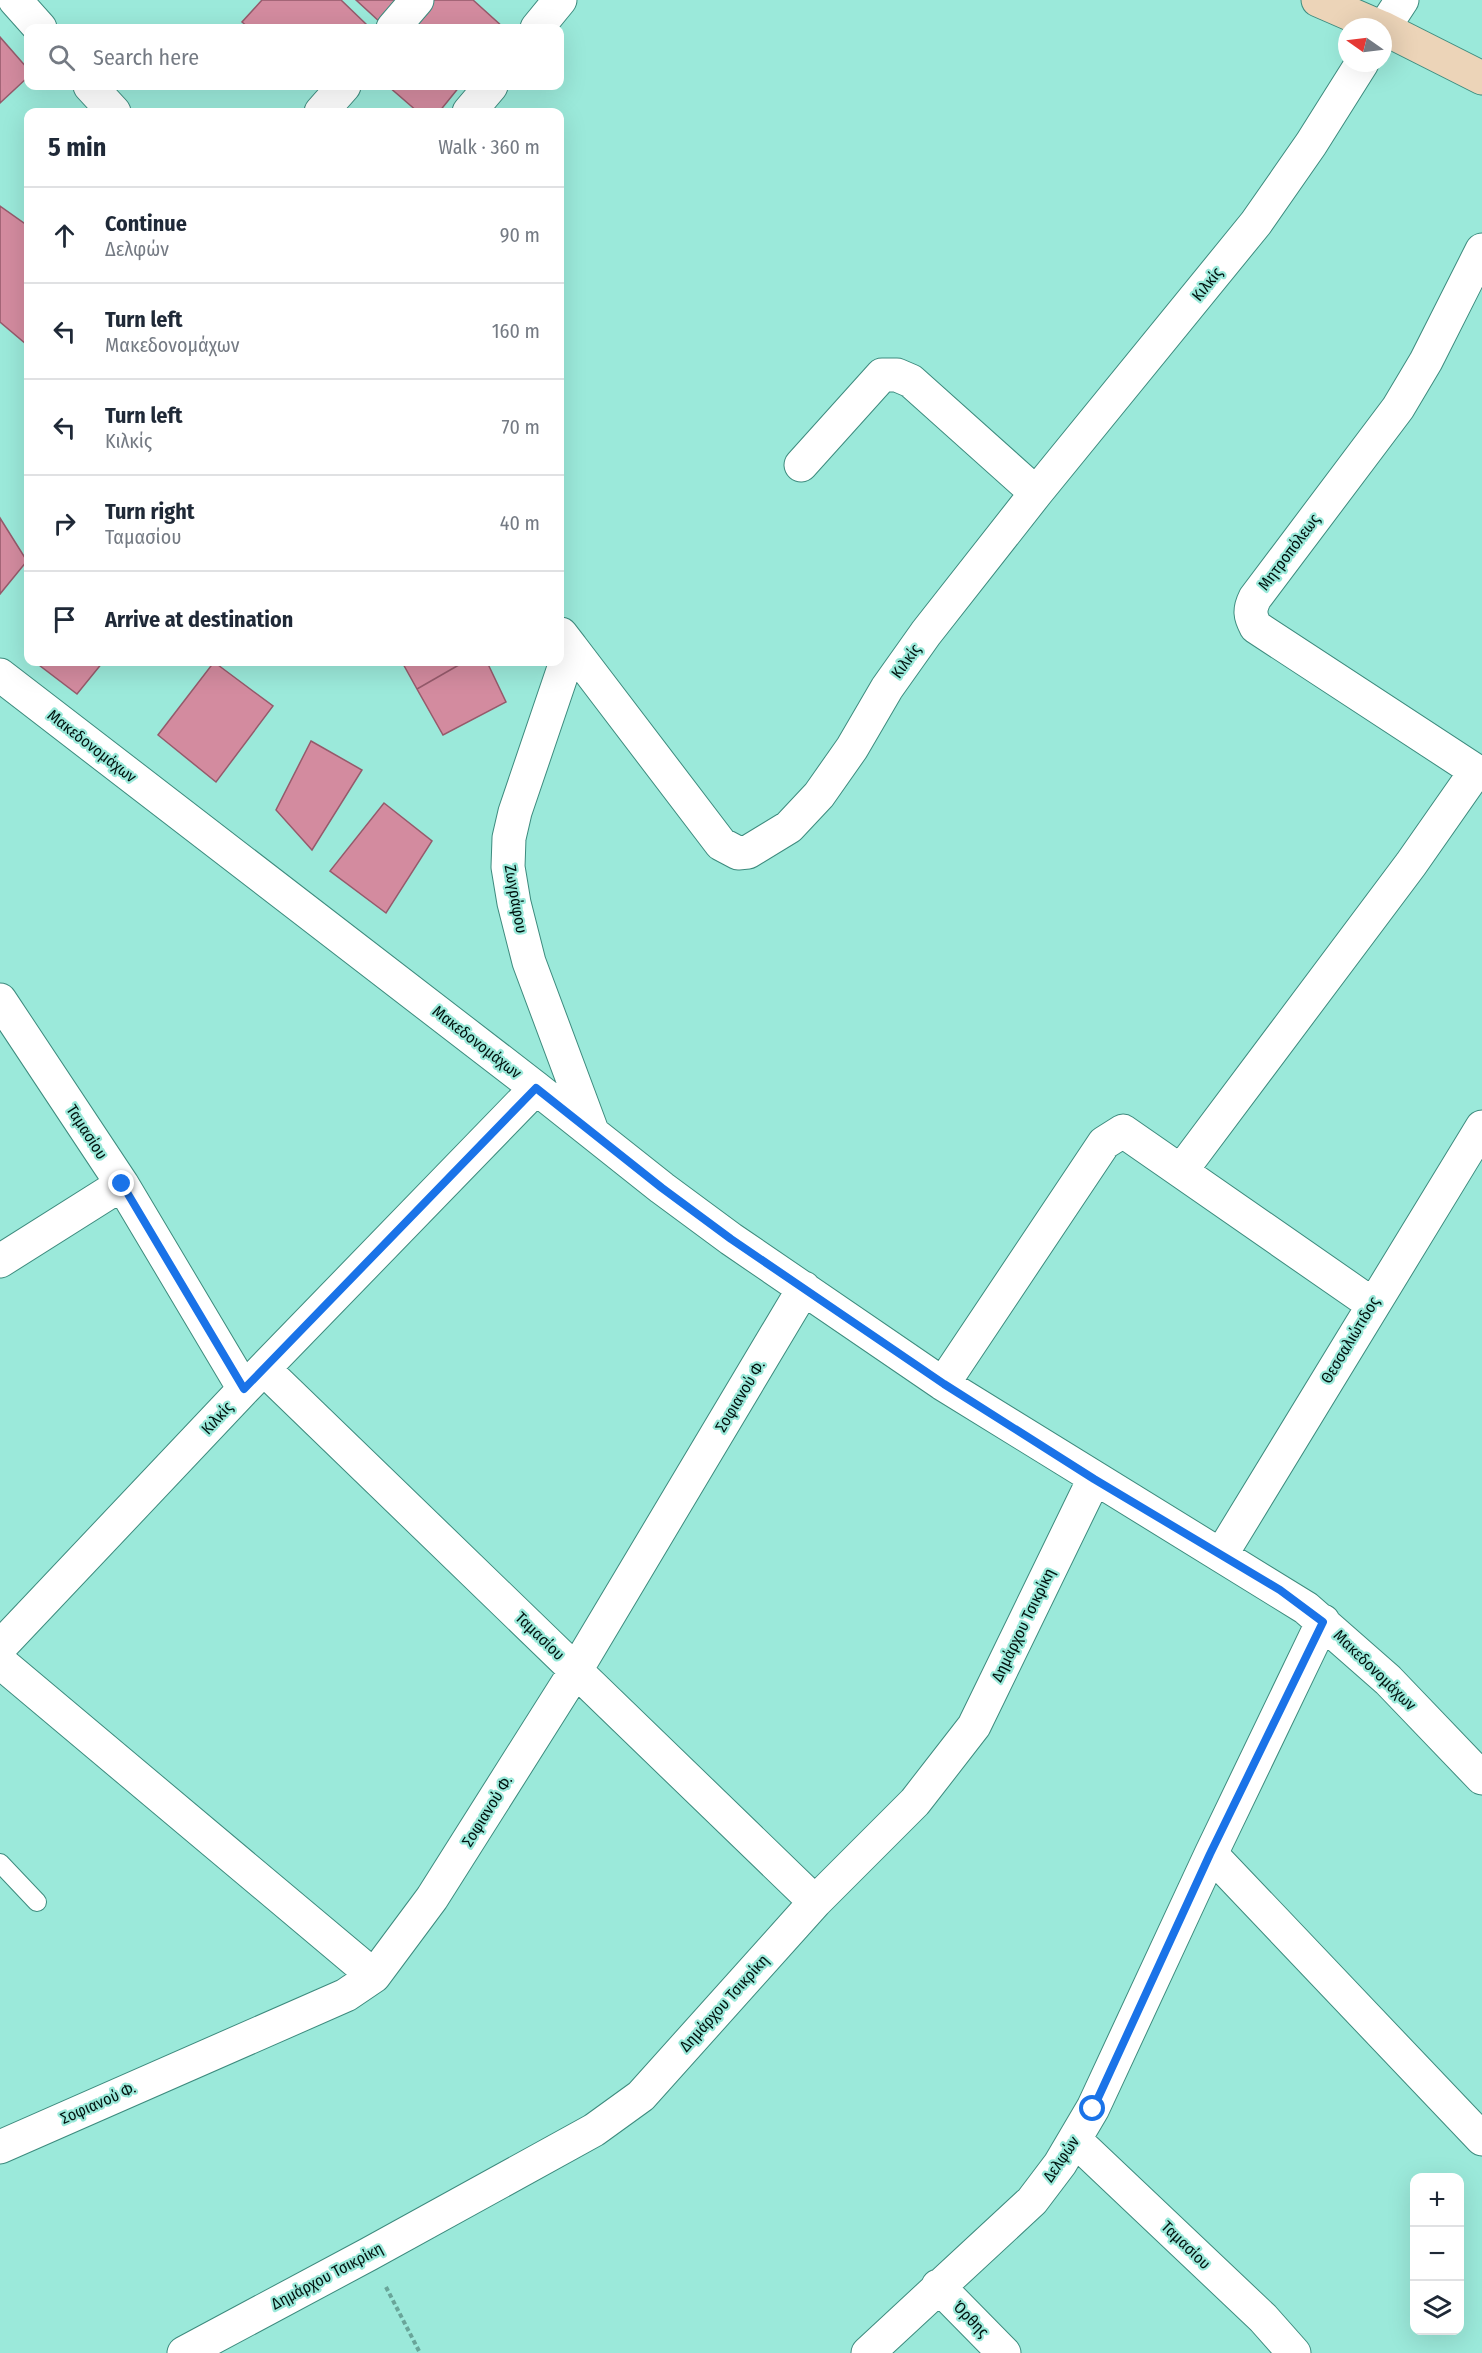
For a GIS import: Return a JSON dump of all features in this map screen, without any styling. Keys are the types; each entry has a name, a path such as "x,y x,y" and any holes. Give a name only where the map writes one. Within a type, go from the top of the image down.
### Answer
{"street":[{"path":"15,0 36,24"},
{"path":"396,24 417,0"},
{"path":"540,24 560,0"},
{"path":"1318,0 1359,18"},
{"path":"1389,18 1402,0"},
{"path":"1392,33 1482,78"},
{"name":"Κιλκίς","path":"565,640 721,844 738,853 748,852 789,827 819,795 840,767 887,688 1036,493 1256,223 1311,144 1356,72"},
{"path":"94,90 110,108"},
{"path":"325,108 340,90"},
{"path":"473,108 488,90"},
{"name":"Μητροπόλεως","path":"1479,773 1256,627 1251,618 1250,608 1255,598 1398,408 1426,361 1482,250"},
{"path":"801,465 882,375 897,375 911,381 1036,493"},
{"name":"Ζωγράφου","path":"557,666 515,812 509,837 508,867 514,903 529,962 592,1131"},
{"name":"Μακεδονομάχων","path":"0,675 686,1206 944,1384 1094,1479 1280,1590 1323,1622 1388,1680 1482,1778"},
{"path":"1181,1170 1479,773"},
{"name":"Ταμασίου","path":"0,1000 255,1379 576,1670 815,1902"},
{"name":"Κιλκίς","path":"0,1647 536,1088"},
{"name":"Θεσσαλιώτιδος","path":"1221,1555 1482,1127"},
{"path":"944,1384 1104,1143 1123,1131 1372,1304"},
{"path":"0,1261 122,1184"},
{"name":"Σοφιανού Φ.","path":"0,2147 346,1995 374,1976 432,1898 576,1670 804,1288"},
{"name":"Δημάρχου Τσικρίκη","path":"184,2353 594,2130 641,2096 815,1902 915,1802 974,1726 1094,1479"},
{"name":"Δελφών","path":"868,2353 1032,2201 1075,2140 1093,2109 1210,1854 1323,1622"},
{"path":"0,1662 374,1976"},
{"path":"1210,1854 1482,2139"},
{"name":"Ταμασίου","path":"1075,2140 1263,2318 1294,2353"},
{"name":"Όρθης","path":"938,2286 1004,2353"}],"lane":[{"path":"0,1863 37,1902"}],"path":[{"path":"369,2254 420,2353"}],"building":[{"path":"262,0 341,0 366,24 244,24 242,22"},
{"path":"356,0 402,0 381,23"},
{"path":"433,0 473,0 500,24 413,24"},
{"path":"0,37 24,64 24,81 0,103"},
{"path":"393,90 457,90 442,108 413,108"},
{"path":"0,206 24,223 24,342 0,322"},
{"path":"0,518 24,556 24,565 0,594"},
{"path":"40,666 100,666 77,694"},
{"path":"211,666 219,666 273,706 216,782 158,735"},
{"path":"404,666 457,666 417,689"},
{"path":"457,666 489,666 506,702 443,735 417,689"},
{"path":"311,741 362,770 312,850 276,810"},
{"path":"384,803 432,841 386,913 330,871"}],"route":[{"path":"122,1184 244,1389 265,1370 536,1088 662,1188 731,1239 944,1384 1094,1479 1280,1590 1323,1622 1210,1854 1093,2109"}]}
